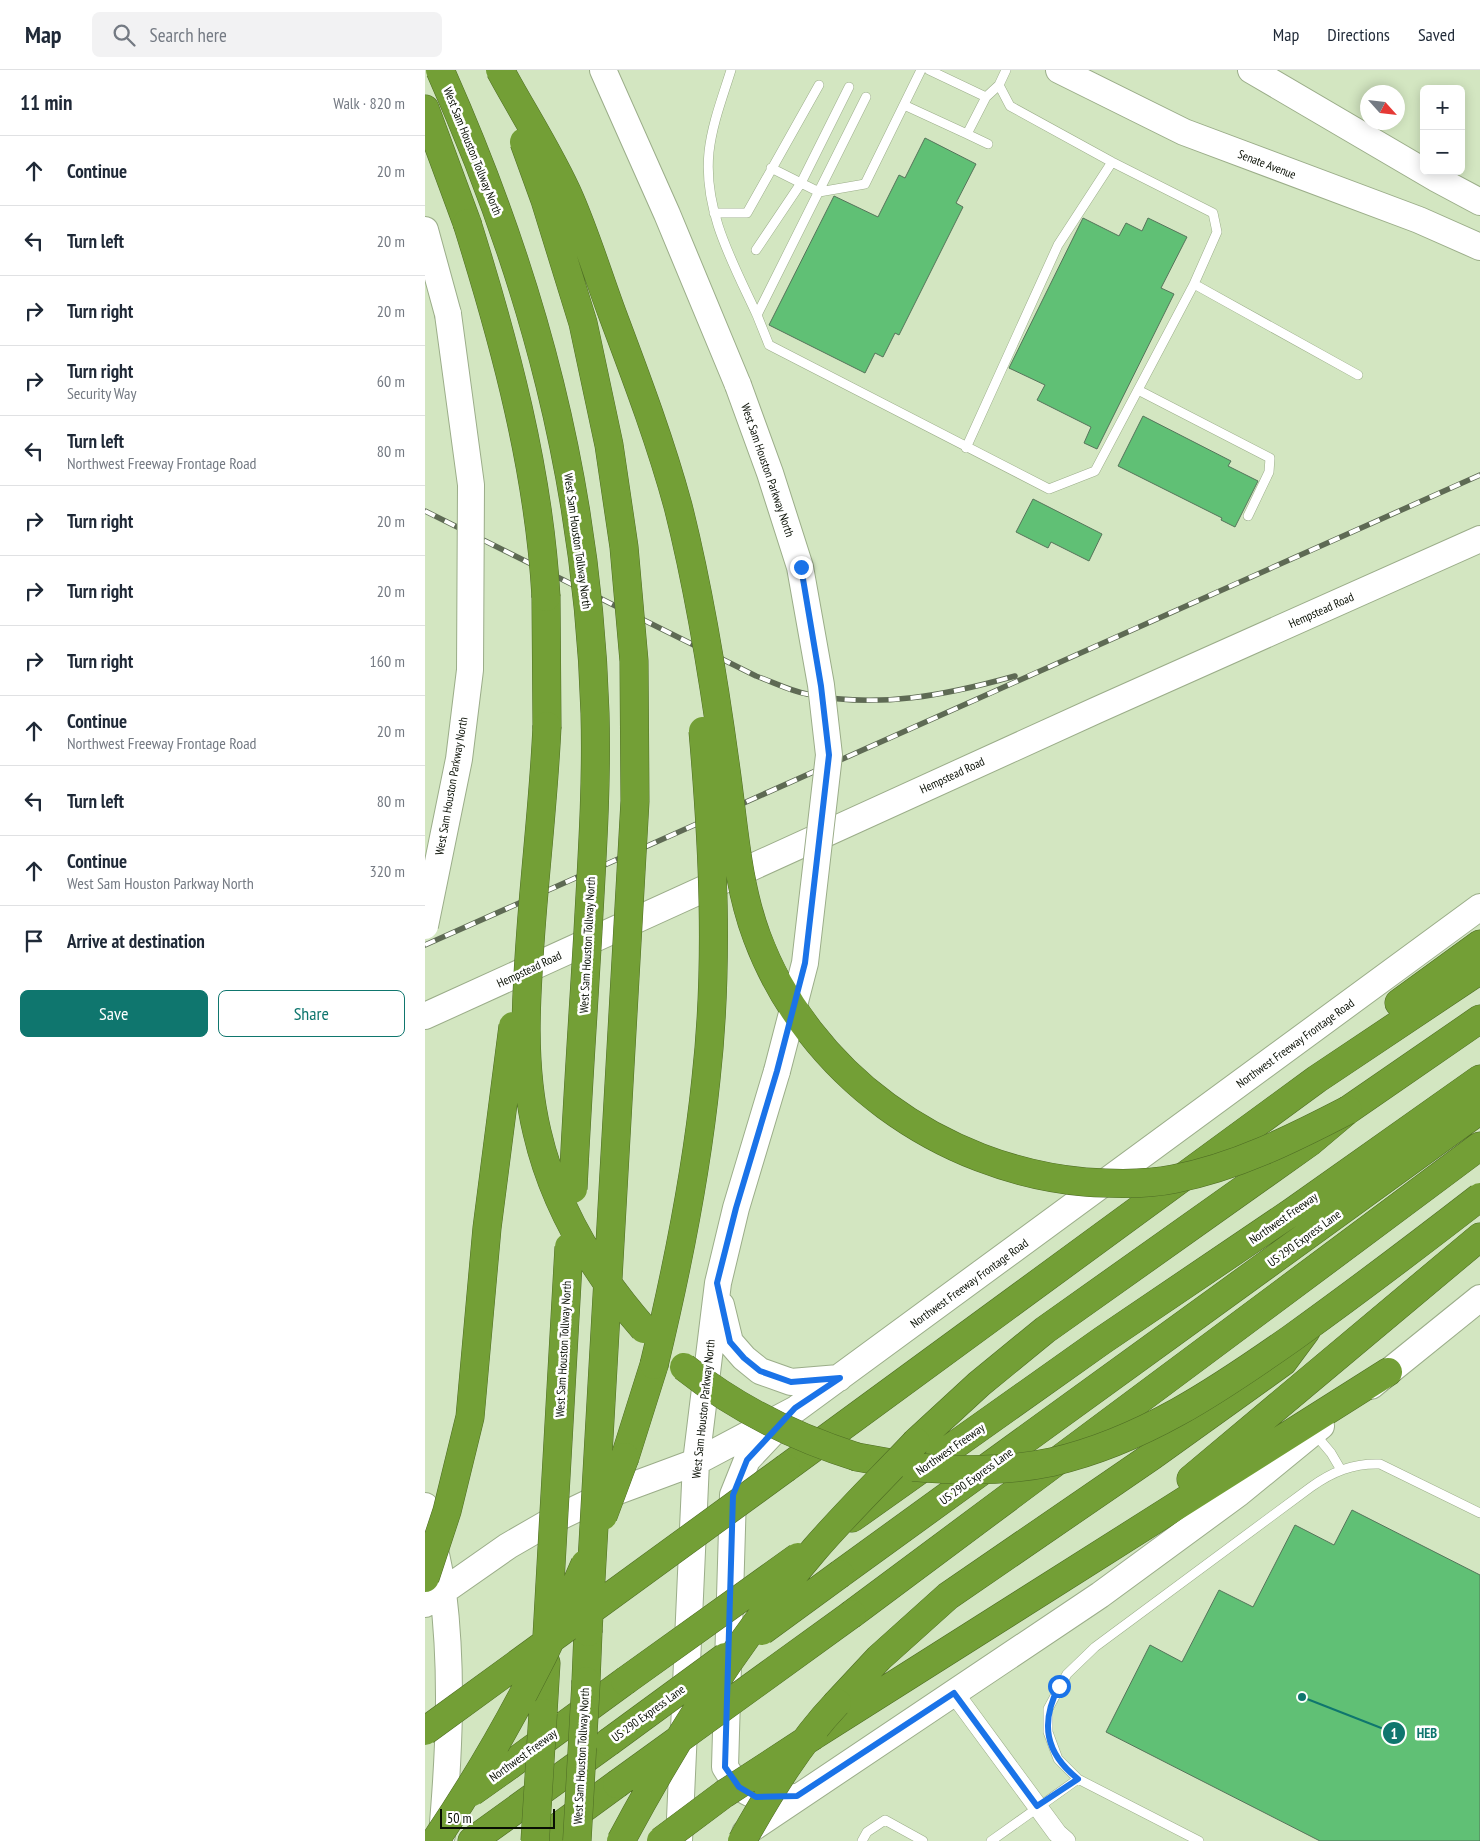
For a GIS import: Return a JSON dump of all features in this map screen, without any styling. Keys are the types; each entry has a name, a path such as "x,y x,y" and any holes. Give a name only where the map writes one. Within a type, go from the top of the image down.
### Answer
{"highway":[{"name":"West Sam Houston Tollway North","path":"440,70 504,226 528,300 550,382 563,437 579,530 594,687 595,772 592,856 535,1841"},
{"name":"West Sam Houston Tollway North","path":"499,70 545,200 583,323 609,445 624,547 634,661 635,801 577,1841"},
{"path":"499,70 569,196 654,425 677,504 702,612 743,891 751,918 776,980 799,1018 837,1064 883,1105 928,1134 993,1163 1053,1179 1111,1184 1172,1180 1236,1162 1292,1139 1348,1110"},
{"path":"425,109 467,223 492,307 530,461 541,535 547,597 547,710 529,964 526,1048 531,1104 544,1158 577,1236 607,1285 663,1349 722,1395 779,1428 857,1457 913,1467 996,1470 1052,1462 1131,1436 1181,1412 1312,1324 1480,1197"},
{"path":"435,1841 460,1804 515,1712 566,1610 591,1549 630,1443 654,1365 677,1272 694,1172 707,1078 712,999 713,910 711,819 703,729 689,630 672,545 646,438 612,312"},
{"path":"1317,1079 1377,1019 1480,944"},
{"path":"431,1591 469,1417 487,1228 515,1006 529,964"},
{"path":"425,1731 1317,1079 1480,970"},
{"path":"621,1841 658,1772 738,1648 815,1549 916,1442 979,1384 1045,1330 1310,1142 1348,1110 1480,1018"},
{"name":"Northwest Freeway","path":"425,1826 831,1532 1103,1340 1292,1212 1480,1079"},
{"name":"US 290 Express Lane","path":"472,1841 1480,1110"},
{"path":"539,1841 852,1614 1480,1146"},
{"path":"1114,1544 1480,1237"},
{"path":"742,1841 765,1801 822,1719 879,1658 948,1596 1152,1456 1283,1362 1312,1324"},
{"path":"661,1841 724,1794 813,1736 1388,1372"}],"main road":[{"name":"West Sam Houston Parkway North","path":"603,70 667,214 738,385 771,473 801,567 821,686 829,755 805,963 777,1071 736,1208 717,1283 696,1462 679,1841"},
{"name":"Senate Avenue","path":"1059,70 1184,132 1419,220 1480,247"},
{"path":"1251,70 1480,202"},
{"name":"West Sam Houston Parkway North","path":"425,230 448,314 471,485 470,670 459,760 425,926"},
{"name":"Hempstead Road","path":"425,1016 1070,722 1480,539"},
{"name":"Northwest Freeway Frontage Road","path":"431,1591 553,1520 599,1498 696,1462 795,1408 840,1378 1480,907"},
{"path":"717,1283 730,1342 744,1358 760,1371 791,1382 840,1378"},
{"path":"735,1841 797,1796 1099,1595 1239,1493 1479,1301"},
{"path":"795,1408 747,1460 733,1495 725,1767 739,1787 756,1797 797,1796"},
{"path":"425,1506 431,1591 449,1664 449,1745 442,1841"}],"street":[{"path":"954,1693 1057,1833 1066,1841"}],"lane":[{"path":"731,70 709,151 710,197 720,235 769,345 1049,489 1095,471 1194,284 1217,232 1213,213 1112,162 1010,106 999,85"},
{"path":"771,168 819,192 865,184 921,70"},
{"path":"929,70 986,96"},
{"path":"967,134 986,96 999,85 1006,70"},
{"path":"714,214 747,213 819,85"},
{"path":"756,250 801,183 849,87"},
{"path":"757,315 867,97"},
{"path":"904,105 988,144"},
{"path":"966,448 1058,245 1112,162"},
{"path":"1194,284 1358,375"},
{"path":"1138,390 1270,458 1269,472 1248,516"},
{"path":"1313,1432 1331,1453 1341,1470"},
{"path":"1199,1841 1078,1779 1058,1759 1048,1732 1048,1709 1067,1674 1095,1647 1295,1498 1322,1479 1341,1470 1366,1464 1380,1464 1480,1513"},
{"path":"991,1841 1037,1806 1078,1779"},
{"path":"862,1841 867,1832 885,1820 923,1841"}],"building":[{"path":"925,138 976,164 956,203 963,207 899,335 895,333 883,357 875,353 865,373 769,325 834,196 878,217 899,175 905,178"},
{"path":"1083,218 1119,236 1126,223 1142,231 1148,218 1187,237 1161,288 1174,294 1097,449 1084,443 1091,427 1037,400 1045,385 1009,368"},
{"path":"1143,416 1231,461 1228,466 1258,481 1235,527 1221,520 1222,518 1118,466"},
{"path":"1033,499 1102,534 1089,561 1051,542 1048,548 1016,532"},
{"path":"1352,1510 1480,1575 1480,1841 1320,1841 1106,1732 1150,1645 1182,1662 1219,1590 1253,1607 1295,1525 1334,1545"}],"railway":[{"path":"425,945 1480,475"},
{"path":"425,511 756,676 801,693 859,700 912,698 964,689 1015,676"}],"place":[{"name":"HEB","path":"1302,1697"}],"route":[{"path":"801,567 821,686 829,755 805,963 777,1071 736,1208 717,1283 723,1320 730,1342 744,1358 760,1371 791,1382 840,1378 795,1408 747,1460 733,1495 725,1767 739,1787 756,1797 797,1796 954,1693 1037,1806 1078,1779 1067,1771 1058,1759 1052,1748 1048,1732 1048,1709 1059,1686"}]}
